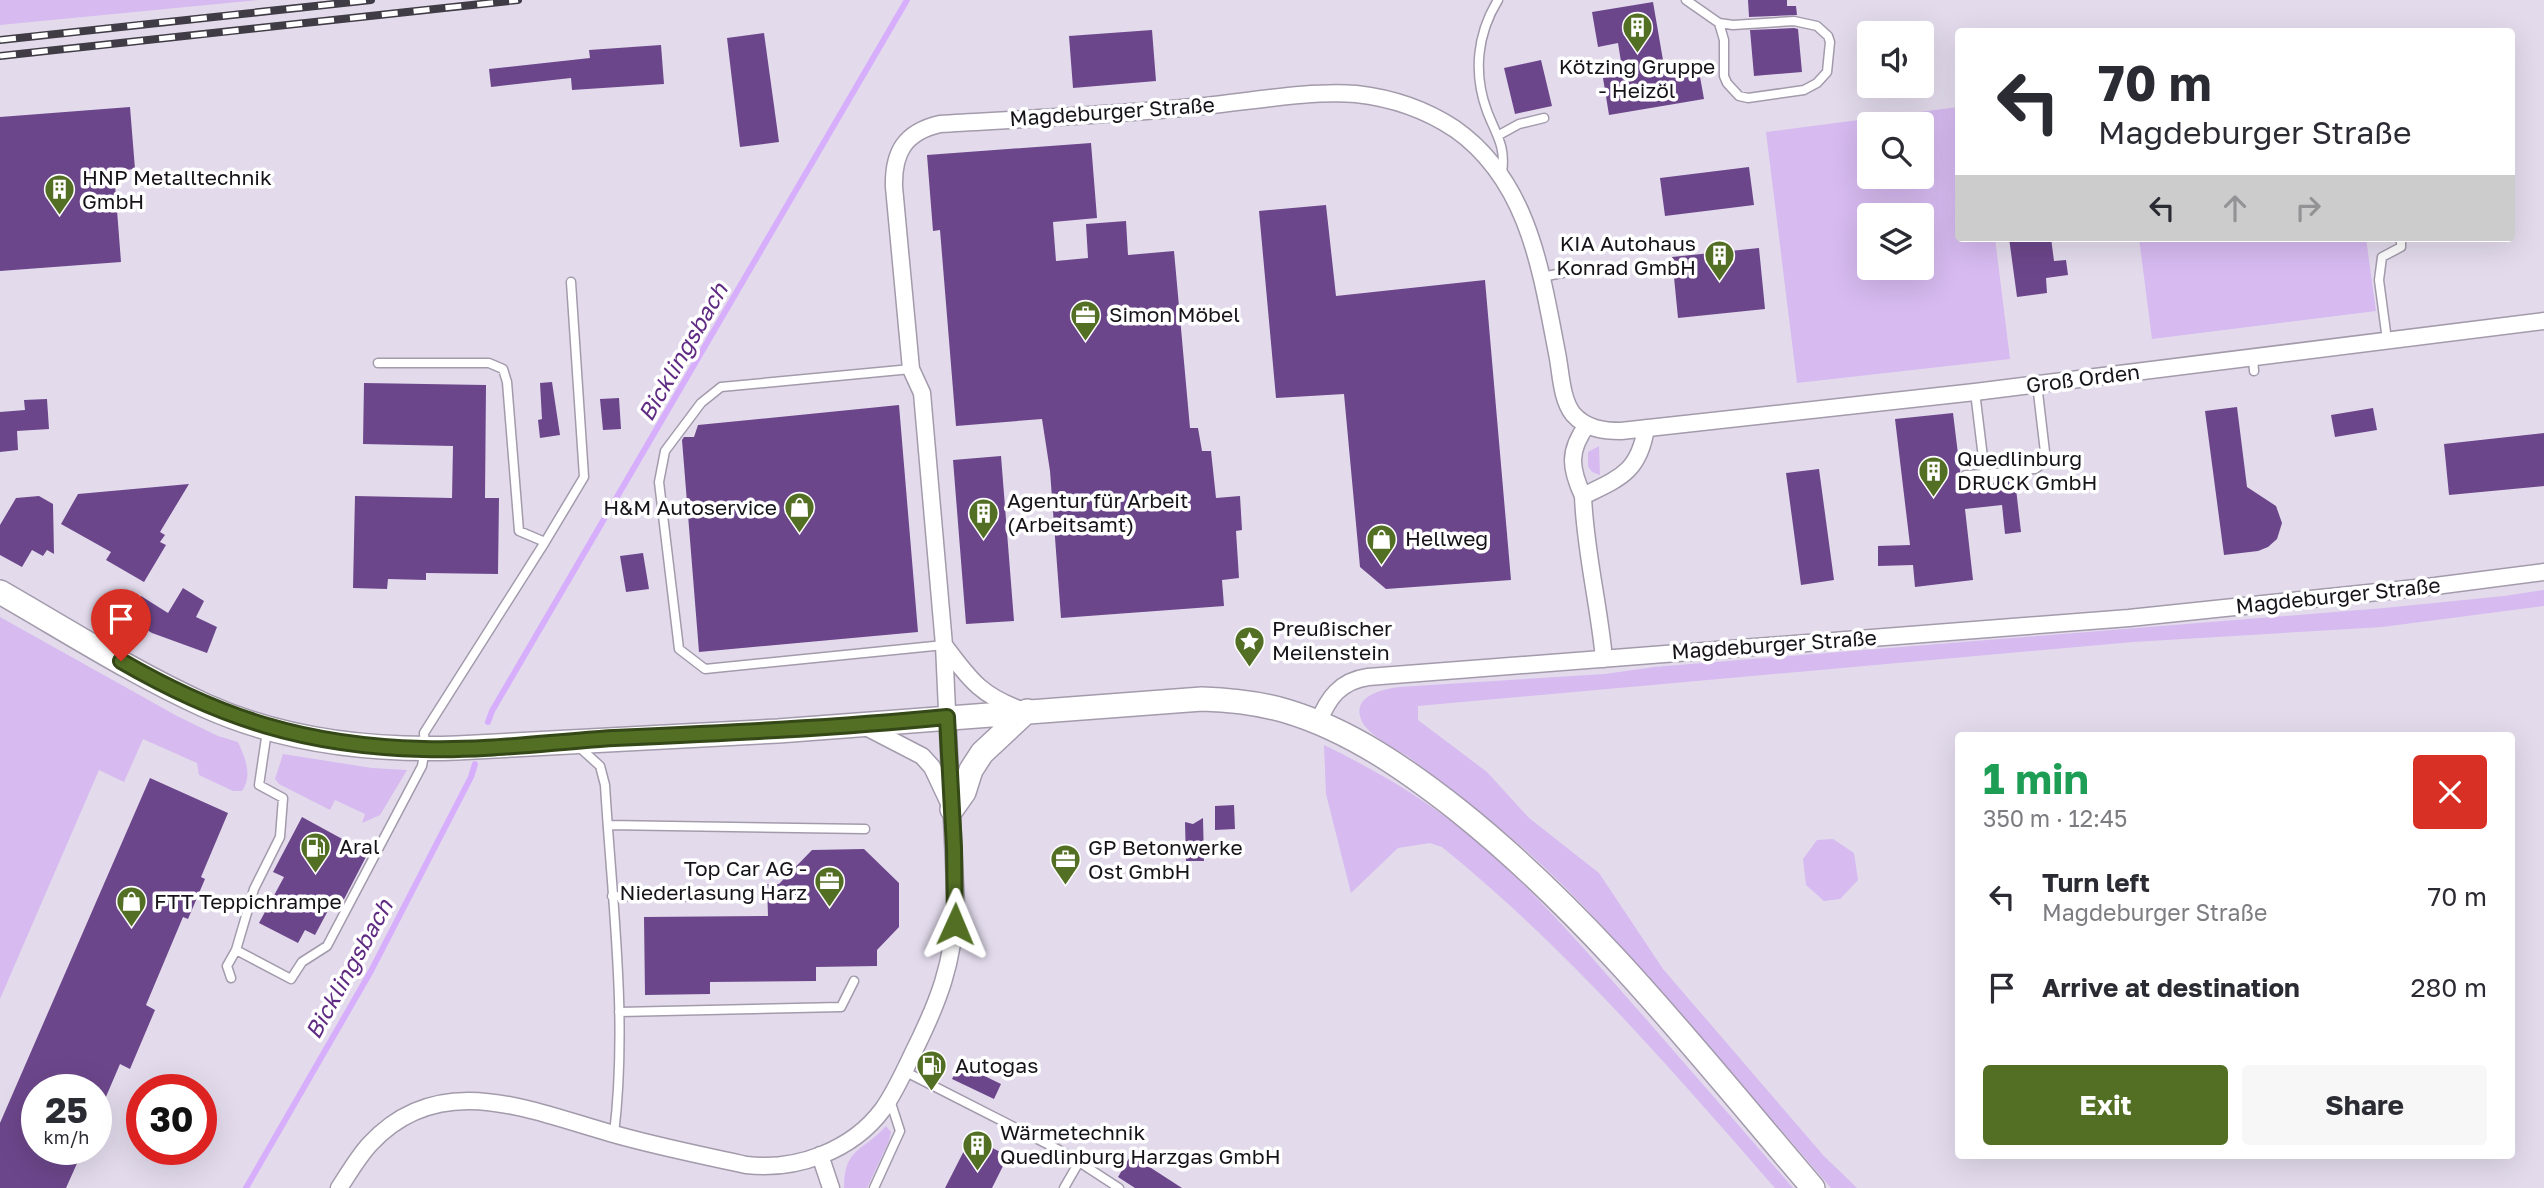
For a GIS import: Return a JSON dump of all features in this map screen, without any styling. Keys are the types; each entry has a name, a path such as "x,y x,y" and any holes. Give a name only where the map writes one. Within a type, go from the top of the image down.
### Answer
{"main road":[{"path":"0,592 144,675 206,706 268,728 348,744 425,749 862,725 1027,711 1217,700 1259,705 1318,723 1373,751 1435,793 1549,890 1618,962 1813,1188"},
{"path":"952,809 964,792 971,770 982,753 1027,711"}],"street":[{"name":"Magdeburger Straße","path":"820,1155 842,1144 868,1125 890,1099 943,985 954,942 956,906 944,645 922,393 911,369 894,174 904,145 915,133 940,124 1191,108 1330,94 1356,94 1398,102 1437,118 1472,142 1501,176 1523,215 1542,276 1566,400 1574,415 1587,425"},
{"name":"Groß Orden","path":"1587,425 1596,429 1621,431 2037,384 2253,364 2387,340 2544,321"},
{"path":"1587,425 1573,450 1574,476 1584,496 1584,529 1604,659"},
{"path":"1584,496 1621,478 1641,449 1646,428"},
{"name":"Magdeburger Straße","path":"1318,723 1326,704 1334,694 1348,682 1359,678 2129,618 2544,572"},
{"path":"944,645 972,683 1012,707 1027,711"},
{"path":"862,725 922,756 932,767 952,809"},
{"path":"340,1188 369,1145 391,1126 414,1111 452,1101 498,1102 614,1134 746,1165 767,1168 788,1166 820,1155 831,1188"}],"lane":[{"path":"1499,0 1485,25 1479,69 1486,107 1499,135 1503,153 1501,176"},
{"path":"1686,0 1720,23 1734,25 1794,21 1817,26 1828,36 1830,42 1827,72 1817,83 1804,90 1748,98 1739,96 1724,76 1724,40 1720,23"},
{"path":"1499,135 1519,124 1544,118"},
{"path":"2387,340 2379,280 2382,257 2401,247 2401,242"},
{"path":"1542,276 1577,270"},
{"path":"236,950 291,979 302,962 327,946 422,766 424,733 584,477 571,282"},
{"path":"378,363 489,363 503,369 507,382 519,531 545,542"},
{"path":"911,369 721,387 701,403 665,451 659,482 679,649 705,669 944,645"},
{"path":"1966,475 2035,469 2042,464 2045,452 2037,384"},
{"path":"1975,392 1986,474"},
{"path":"231,978 227,966 236,950 254,890 280,837 283,798 259,785 268,728"},
{"path":"572,741 600,766 605,785 620,1012 618,1105 614,1134"},
{"path":"608,825 865,829"},
{"path":"612,896 748,897"},
{"path":"620,1012 841,1007 854,981"},
{"path":"904,1071 1059,1150 1119,1188"},
{"path":"874,1188 900,1131 890,1099"},
{"path":"1064,1188 1079,1162"}],"shaded area":[{"path":"0,0 258,0 0,25"},
{"path":"1955,107 1955,242 1995,242 2010,359 1797,383 1766,132 1857,120 1857,189 1934,189 1934,112 1920,112"},
{"path":"2140,242 2367,242 2376,311 2152,339"},
{"path":"1599,446 1600,475 1592,472 1588,466 1588,452"},
{"path":"2544,590 2544,606 2382,627 2133,642 1418,706 1418,720 1487,772 1529,818 1599,873 1663,969 1823,1155 1857,1188 1831,1188 1574,896 1486,817 1410,758 1369,731 1359,711 1365,699 1371,695 1399,687 1605,674 1654,667 2384,608"},
{"path":"0,617 177,716 218,736 238,742 245,760 247,779 242,791 233,791 199,775 197,763 143,739 124,782 99,770 0,999"},
{"path":"1324,745 1425,802 1508,869 1579,943 1793,1188 1775,1188 1616,1010 1532,926 1442,847 1430,843 1398,848 1351,893 1326,794"},
{"path":"283,754 372,768 407,770 380,815 362,823 365,814 335,800 330,810 279,784 275,779"},
{"path":"1833,839 1854,853 1858,880 1840,899 1824,901 1806,885 1803,859 1817,840"},
{"path":"886,1126 891,1132 889,1141 867,1188 844,1188 847,1165 851,1157"}],"building":[{"path":"1748,0 1787,0 1787,6 1796,6 1797,15 1749,17"},
{"name":"Kötzing Gruppe - Heizöl","path":"1653,2 1664,66 1697,60 1704,99 1609,115 1603,78 1623,74 1618,43 1598,47 1592,12"},
{"path":"1798,29 1802,72 1754,76 1750,30"},
{"path":"1152,30 1156,81 1073,88 1069,36"},
{"path":"764,33 779,142 740,147 727,38"},
{"path":"661,45 664,84 572,90 571,78 491,87 489,69 590,58 589,50"},
{"path":"1541,60 1552,106 1515,114 1504,68"},
{"name":"HNP Metalltechnik GmbH","path":"130,107 135,169 114,171 121,262 0,271 0,117"},
{"path":"1091,143 1097,218 1053,222 1056,261 1088,258 1086,224 1126,221 1128,255 1174,251 1190,428 1198,428 1202,451 1211,451 1216,498 1240,496 1242,530 1236,531 1239,578 1222,580 1224,606 1061,618 1050,471 1042,419 956,426 940,230 933,231 927,155"},
{"path":"1749,167 1754,205 1665,216 1660,178"},
{"path":"1326,205 1336,296 1485,280 1511,580 1386,589 1360,567 1344,394 1276,398 1259,211"},
{"path":"2010,242 2052,242 2054,261 2066,260 2068,275 2046,278 2047,293 2017,297"},
{"name":"KIA Autohaus Konrad GmbH","path":"1759,248 1765,309 1678,318 1672,257"},
{"path":"552,382 560,435 540,438 540,383"},
{"path":"364,383 486,385 485,498 499,498 498,574 426,573 426,580 388,579 387,589 353,588 355,496 452,498 453,446 363,444"},
{"path":"619,398 621,429 603,430 600,399"},
{"path":"47,399 49,429 17,431 18,450 0,452 0,412 25,410 24,400"},
{"name":"H&M Autoservice","path":"899,405 918,632 699,652 682,440 684,437 694,437 698,425"},
{"path":"2237,407 2247,487 2276,506 2282,523 2277,539 2268,547 2258,551 2224,555 2205,411"},
{"path":"2373,408 2377,430 2335,437 2331,415"},
{"name":"Quedlinburg DRUCK GmbH","path":"1953,413 1962,487 2015,480 2021,532 2005,534 2002,505 1965,509 1973,580 1915,587 1913,565 1878,566 1878,546 1910,545 1895,419"},
{"path":"2544,433 2544,486 2449,495 2444,444"},
{"name":"Agentur für Arbeit (Arbeitsamt)","path":"1001,456 1014,621 966,624 953,460"},
{"path":"1819,469 1834,580 1801,585 1786,473"},
{"path":"189,484 160,532 165,535 160,542 166,545 144,582 106,560 111,552 61,524 78,494"},
{"path":"39,496 53,504 54,554 47,550 43,556 32,550 22,567 0,555 0,525 16,498"},
{"path":"643,553 649,589 626,592 620,556"},
{"path":"183,588 204,601 196,617 217,627 207,653 152,633 127,618 141,596 168,613"},
{"path":"150,778 228,813 201,877 205,879 188,919 183,917 146,1005 155,1010 130,1069 120,1064 112,1083 112,1074 21,1074"},
{"path":"1234,805 1235,829 1215,830 1215,806"},
{"path":"302,817 368,853 340,907 332,903 315,935 305,930 298,943 259,923 284,877 273,872"},
{"path":"1203,818 1204,861 1186,861 1185,822 1193,824"},
{"path":"864,849 899,883 899,927 877,950 877,966 816,967 816,981 710,982 710,994 645,995 644,917 768,916 767,884 779,884 812,850"},
{"path":"960,1064 1001,1084 994,1099 952,1079"},
{"path":"21,1075 21,1165 76,1165 66,1188 0,1188 0,1123"},
{"name":"Wärmetechnik Quedlinburg Harzgas GmbH","path":"971,1137 1008,1156 992,1188 945,1188"},
{"path":"1131,1155 1182,1188 1135,1188 1118,1177"}],"waterway":[{"name":"Bicklingsbach","path":"488,722 907,0"},
{"name":"Bicklingsbach","path":"246,1188 371,971 471,777 475,764"}],"railway":[{"path":"0,40 371,0"},
{"path":"0,56 518,0"}],"place":[{"name":"Kötzing Gruppe - Heizöl","path":"1637,54"},
{"name":"HNP Metalltechnik GmbH","path":"59,217"},
{"name":"KIA Autohaus Konrad GmbH","path":"1719,283"},
{"name":"Simon Möbel","path":"1086,342"},
{"name":"Quedlinburg DRUCK GmbH","path":"1934,498"},
{"name":"H&M Autoservice","path":"800,535"},
{"name":"Agentur für Arbeit (Arbeitsamt)","path":"984,540"},
{"name":"Hellweg","path":"1382,566"},
{"name":"Preußischer Meilenstein","path":"1249,668"},
{"name":"Aral","path":"316,874"},
{"name":"GP Betonwerke Ost GmbH","path":"1065,887"},
{"name":"Top Car AG - Niederlasung Harz","path":"830,908"},
{"name":"FTT Teppichrampe","path":"131,929"},
{"name":"Autogas","path":"932,1093"},
{"name":"Wärmetechnik Quedlinburg Harzgas GmbH","path":"977,1172"}],"route":[{"path":"121,661 206,706 239,719 305,736 348,744 387,747 481,747 778,731 947,717 955,924"}]}
